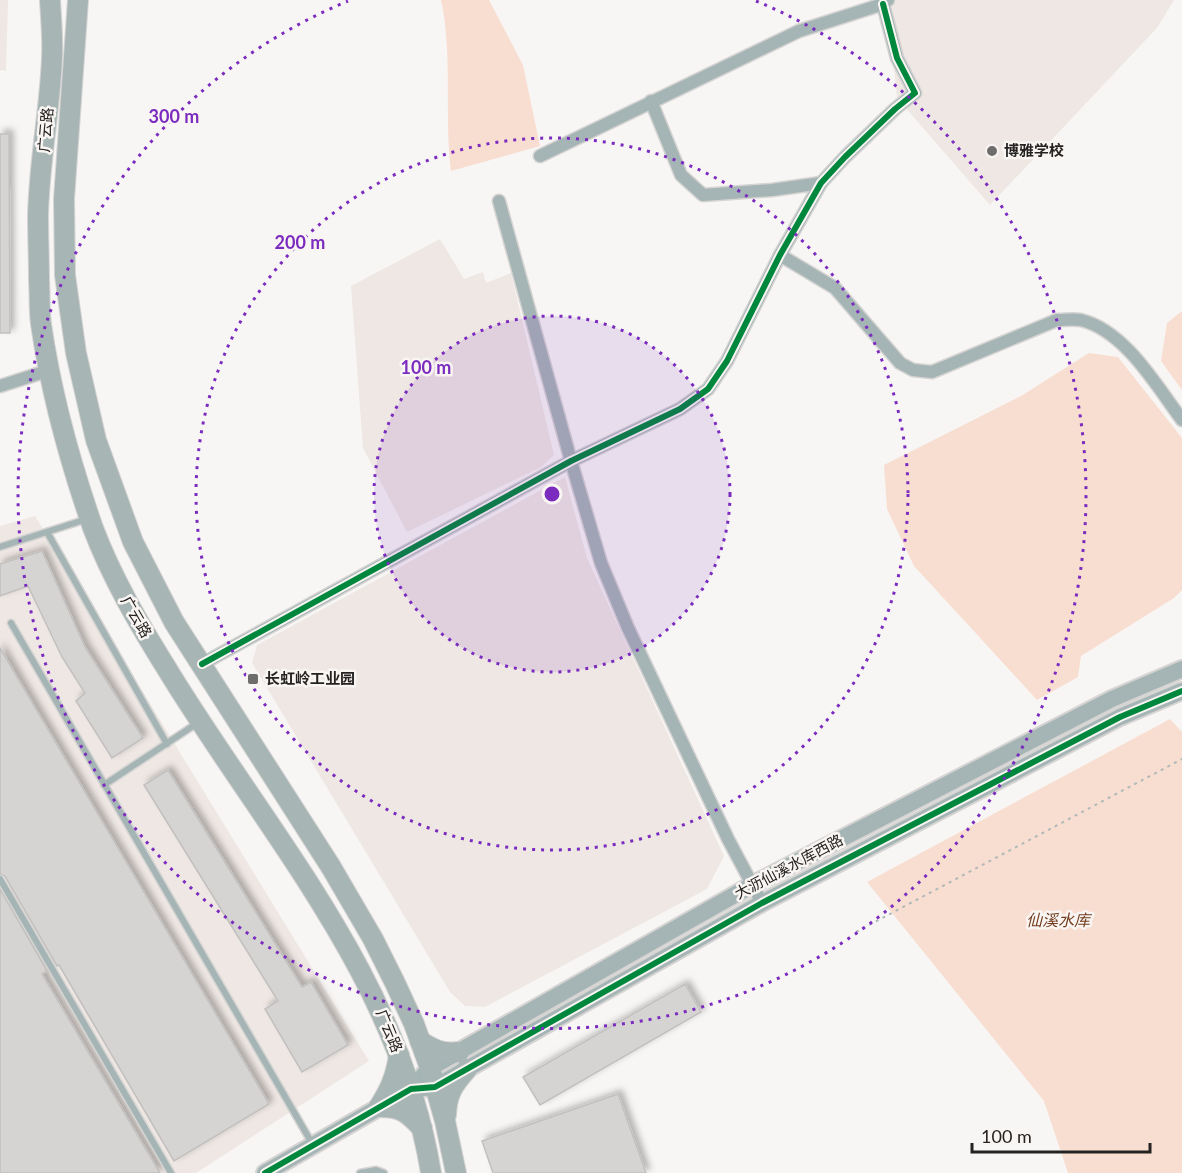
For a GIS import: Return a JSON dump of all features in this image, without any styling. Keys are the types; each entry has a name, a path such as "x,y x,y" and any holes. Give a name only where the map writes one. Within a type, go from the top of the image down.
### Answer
{"main road":[{"name":"广云路","path":"50,0 52,55 38,213 40,321 60,423 90,518 126,602 200,722 308,880 372,992 411,1089 431,1173"},
{"name":"广云路","path":"78,0 64,199 65,275 76,353 96,440 133,542 174,622 331,867 395,982 433,1077 446,1121 456,1173"},
{"path":"420,1041 433,1050 463,1060 447,1102 446,1121"},
{"path":"378,1107 390,1090 396,1074 399,1055"},
{"path":"378,1107 393,1107 407,1113 422,1128"}],"street":[{"path":"201,664 571,460 680,409 708,389 727,361 780,255 821,183 845,157 915,93 897,58 886,2 799,31 540,156"},
{"path":"651,101 681,175 703,195 772,190 821,183"},
{"path":"499,201 601,563 628,628 723,828 762,903"},
{"path":"780,255 835,288 900,363 913,370 932,372 1057,320 1080,320 1104,329 1128,349 1182,420"},
{"path":"0,386 50,370"},
{"name":"大沥仙溪水库西路","path":"463,1060 752,885 1112,699 1182,669"},
{"path":"266,1173 463,1060 1120,717 1182,691"}],"lane":[{"path":"0,547 90,518"},
{"path":"47,531 167,744"},
{"path":"12,623 313,1145"},
{"path":"104,785 200,722"},
{"path":"0,879 171,1173"},
{"path":"360,1173 376,1170 384,1173"}],"path":[{"path":"856,932 1182,759"}],"shaded area":[{"path":"0,0 8,0 6,71 0,70"},
{"name":"博雅学校","path":"894,0 1174,0 1157,28 990,205 897,98 888,5"},
{"path":"440,239 464,279 483,272 486,283 511,273 554,455 541,467 407,532 363,448 351,286"},
{"path":"565,477 587,558 724,856 707,889 485,1007 465,1006 450,992 252,663 257,645"},
{"path":"35,516 369,1061 196,1173 0,1173 0,526"}],"water":[{"path":"441,0 489,0 523,65 540,146 451,171 447,42"},
{"path":"1182,311 1182,390 1161,361 1167,323"},
{"path":"1089,353 1118,357 1182,438 1182,590 1174,598 1081,656 1078,677 1037,700 914,566 887,509 884,465 1021,396"},
{"name":"仙溪水库","path":"1170,719 1182,732 1182,1173 1068,1173 1044,1101 867,882"}],"building":[{"path":"0,134 9,134 10,333 0,333"},
{"path":"42,551 85,647 143,738 112,758 76,701 85,693 62,657 28,586 0,596 0,564"},
{"path":"0,648 269,1104 174,1161 59,965 57,966 5,876 0,874"},
{"path":"168,770 302,987 311,982 348,1045 302,1072 265,1009 278,1001 144,785"},
{"path":"0,889 47,971 42,974 160,1173 0,1173"},
{"path":"685,984 701,1012 540,1105 523,1077"},
{"path":"618,1094 646,1173 493,1173 482,1141"}],"cycle path":[{"path":"202,664 571,461 680,409 708,389 727,361 780,255 821,183 895,109 915,93 897,58 883,4"},
{"path":"265,1173 411,1089 435,1087 762,903 1120,717 1182,691"}],"place":[{"name":"博雅学校","path":"992,151"},
{"name":"长虹岭工业园","path":"253,679"}]}
